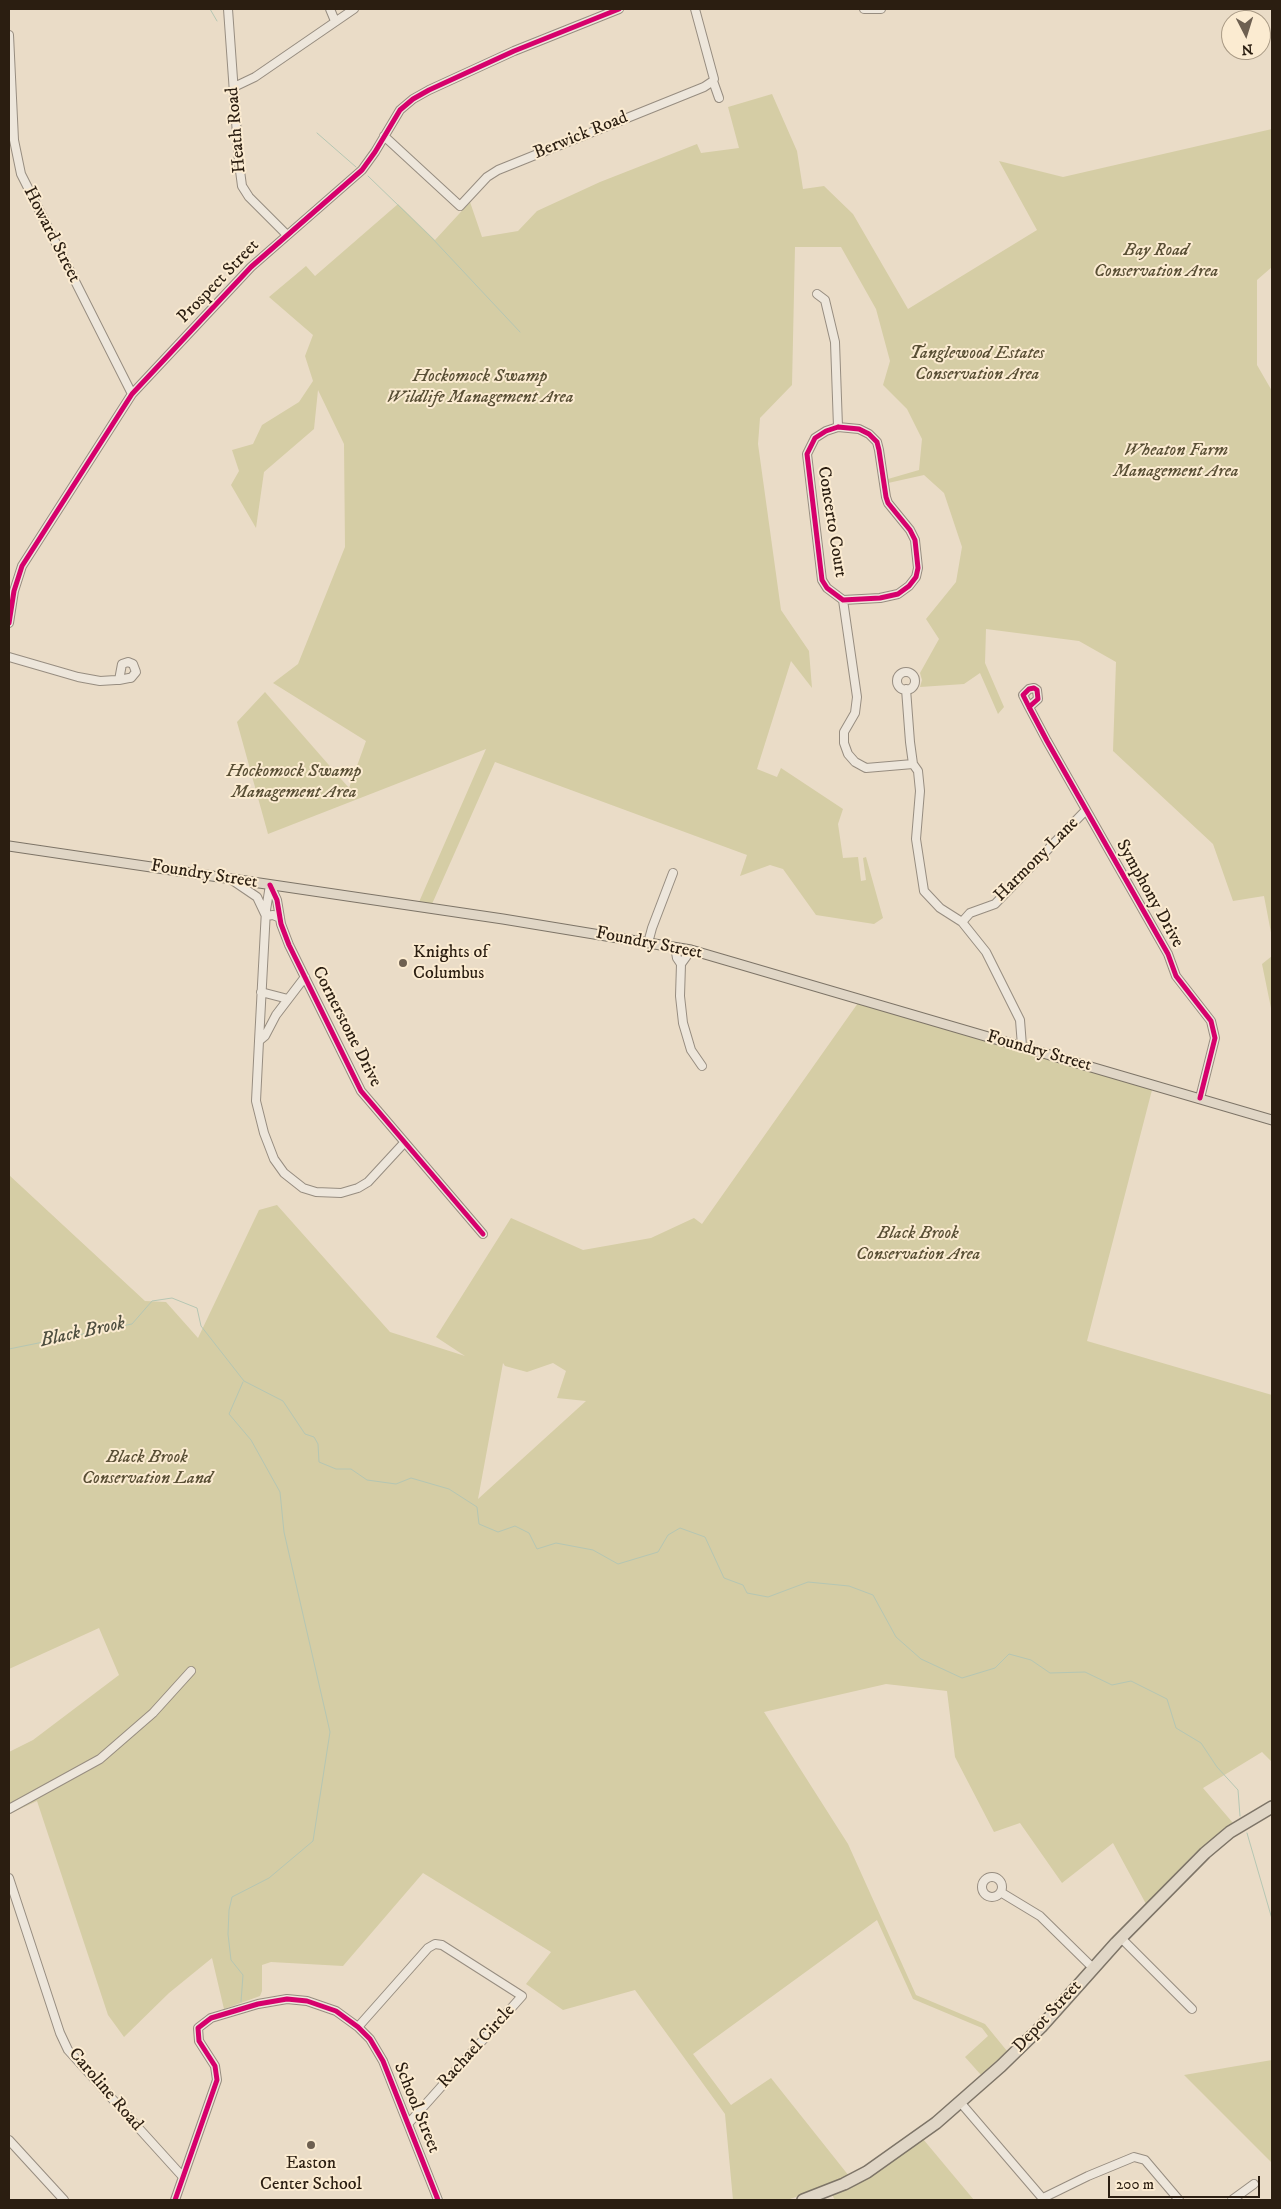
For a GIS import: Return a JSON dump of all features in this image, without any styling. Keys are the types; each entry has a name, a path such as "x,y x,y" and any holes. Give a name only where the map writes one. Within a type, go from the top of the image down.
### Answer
{"highway":[{"name":"Depot Street","path":"803,2200 844,2184 867,2172 915,2139 960,2102 1041,2027 1121,1938 1211,1847 1230,1832 1272,1807"}],"main road":[{"name":"Foundry Street","path":"9,846 691,950 1272,1120"}],"street":[{"name":"Heath Road","path":"228,9 238,163 242,186 249,197 286,234"},
{"path":"330,9 335,21"},
{"path":"234,87 254,77 354,9"},
{"name":"Prospect Street","path":"9,623 15,586 22,566 132,394 251,267 286,234 353,178 368,161 400,110 420,95 514,51 619,9"},
{"path":"695,9 713,81 720,98"},
{"path":"864,9 882,9"},
{"name":"Howard Street","path":"9,35 14,140 21,174 132,394"},
{"name":"Berwick Road","path":"384,136 460,206 488,177 498,170 704,87 713,81"},
{"path":"817,294 826,300 835,342 838,427"},
{"name":"Concerto Court","path":"838,427 858,429 869,434 876,442 880,450 886,497 888,503 910,530 915,540 918,568 913,581 898,594 880,598 843,600 827,588 822,580 807,459 810,446 815,438 826,431 838,427"},
{"path":"843,600 857,698 855,712 844,732 844,742 848,754 855,762 866,768 913,764"},
{"path":"9,657 90,680 119,680"},
{"path":"906,689 913,764 918,771 920,790 916,839 924,891 940,908 962,922 986,952 1020,1020 1022,1046"},
{"name":"Symphony Drive","path":"1030,707 1168,954 1176,976 1211,1020 1215,1038 1200,1098"},
{"name":"Harmony Lane","path":"962,922 970,913 994,904 1086,810"},
{"path":"648,943 673,873"},
{"path":"230,879 257,896 266,916"},
{"path":"270,885 261,992 256,1101 270,1150 279,1166 296,1184 310,1191 341,1193 358,1188 373,1178 404,1143"},
{"name":"Cornerstone Drive","path":"270,885 277,900 287,941 361,1090 483,1234"},
{"path":"266,916 272,915 280,918"},
{"path":"675,947 677,958 681,964"},
{"path":"691,950 681,964 680,1003 683,1023 691,1050 702,1066"},
{"path":"259,1041 265,1036 288,999 305,977"},
{"path":"261,992 288,999"},
{"path":"9,1809 100,1759 153,1713 191,1671"},
{"name":"Caroline Road","path":"9,1878 60,2033 68,2050 183,2176"},
{"path":"1002,1893 1040,1916 1093,1968"},
{"path":"1121,1938 1192,2009"},
{"name":"Rachael Circle","path":"358,2027 428,1948 435,1944 442,1945 522,1996 408,2124"},
{"name":"School Street","path":"183,2176 217,2080 217,2070 202,2047 198,2031 201,2025 212,2018 258,2004 302,2000 341,2014 358,2027 379,2054 438,2200"},
{"path":"960,2102 1043,2199 1126,2159 1137,2157 1145,2160 1179,2200"},
{"path":"9,2140 64,2200"},
{"path":"175,2200 183,2176"},
{"path":"1232,2200 1254,2184"}],"green space":[{"path":"772,94 797,151 803,189 824,186 853,214 908,309 1037,230 999,161 1063,177 1272,129 1272,267 1257,280 1257,365 1272,391 1272,938 1264,896 1233,901 1213,844 1113,751 1116,662 1079,641 986,629 985,663 1004,707 998,714 980,673 964,684 920,687 922,680 920,673 939,639 926,619 956,582 962,547 944,493 924,475 888,483 888,479 919,470 922,439 907,409 883,385 890,361 876,309 841,247 795,247 792,385 760,418 758,444 781,610 809,651 812,688 791,661 757,769 777,777 781,768 843,809 838,824 843,858 858,857 861,881 866,880 863,858 866,857 883,918 874,924 816,915 783,869 770,865 740,876 747,855 495,762 432,904 419,902 486,749 268,834 237,722 265,692 349,788 366,741 273,683 298,664 345,547 344,444 318,390 314,429 264,472 256,528 231,485 239,471 232,450 253,444 262,425 299,402 313,381 305,356 313,335 269,297 306,266 315,276 398,204 435,240 470,202 482,237 518,231 537,211 600,182 697,144 701,153 739,148 728,107"},
{"path":"1272,956 1272,1013 1262,964"},
{"path":"858,1003 1152,1090 1087,1341 1272,1395 1272,1762 1262,1752 1203,1788 1233,1823 1194,1854 1146,1904 1113,1843 1062,1883 1020,1823 994,1832 955,1757 947,1691 886,1684 764,1712 848,1844 916,1995 985,2024 1007,2051 981,2075 965,2057 988,2036 982,2028 913,1999 877,1920 693,2054 731,2105 771,2078 849,2176 832,2185 787,2200 733,2200 725,2114 635,1990 563,2010 526,1984 551,1952 423,1873 343,1966 271,1962 262,1965 262,1991 260,1996 224,2009 212,1958 169,1993 124,2037 108,2015 37,1801 9,1814 9,1752 33,1740 119,1675 99,1628 9,1669 9,1175 145,1301 166,1302 198,1338 259,1210 277,1205 390,1332 465,1356 436,1337 511,1218 583,1250 651,1238 694,1218 702,1224","holes":["503,1363 505,1366 527,1372 553,1363 566,1371 557,1398 586,1401 478,1499"]},
{"path":"1272,2060 1272,2163 1184,2075"},
{"path":"923,2139 974,2200 835,2200 832,2195 876,2172"}],"waterway":[{"path":"210,9 217,21"},
{"path":"317,133 356,167"},
{"path":"368,176 431,237 520,332"},
{"name":"Black Brook","path":"9,1349 132,1324 152,1301 172,1298 197,1308 201,1326 244,1381 283,1401 305,1434 314,1437 318,1444 319,1462 336,1469 351,1469 367,1480 396,1484 411,1478 449,1489 477,1507 479,1524 498,1532 515,1526 529,1533 537,1549 556,1543 593,1550 618,1564 658,1552 668,1535 680,1528 705,1537 724,1578 743,1585 747,1593 768,1597 808,1582 849,1586 873,1595 896,1637 921,1659 962,1678 995,1668 1009,1654 1031,1660 1050,1673 1085,1672 1112,1685 1131,1681 1167,1699 1176,1728 1201,1743 1217,1767 1238,1790 1240,1816"},
{"path":"241,2002 243,1975 231,1960 228,1934 229,1910 232,1897 269,1878 313,1841 330,1732 284,1532 280,1492 251,1440 229,1414 243,1382"},
{"name":"Black Brook","path":"1247,1833 1272,1919"}],"cycle path":[{"path":"9,623 14,591 22,566 132,394 251,267 362,170 400,110 413,99 429,90 514,51 619,9"},
{"path":"838,427 859,429 869,434 877,442 888,503 910,530 915,540 918,568 916,577 909,586 898,594 880,598 843,600 827,588 822,580 807,454 815,438 826,431 838,427"},
{"path":"1029,707 1023,695 1029,689 1034,688 1037,690 1038,699 1029,707 1047,741 1168,954 1176,976 1211,1021 1215,1038 1200,1098"},
{"path":"270,885 277,900 281,924 289,945 361,1091 483,1234"},
{"path":"175,2200 217,2080 215,2066 199,2041 198,2028 211,2018 258,2004 287,1999 307,2001 336,2011 358,2027 370,2039 383,2061 438,2200"}],"place":[{"name":"Knights of Columbus","path":"403,963"},
{"name":"Easton Center School","path":"311,2145"}],"park label":[{"name":"Bay Road Conservation Area","path":"1156,261"},
{"name":"Tanglewood Estates Conservation Area","path":"977,364"},
{"name":"Hockomock Swamp Wildlife Management Area","path":"480,387"},
{"name":"Wheaton Farm Management Area","path":"1176,461"},
{"name":"Hockomock Swamp Management Area","path":"294,782"},
{"name":"Black Brook Conservation Area","path":"918,1244"},
{"name":"Black Brook Conservation Land","path":"147,1468"}]}
